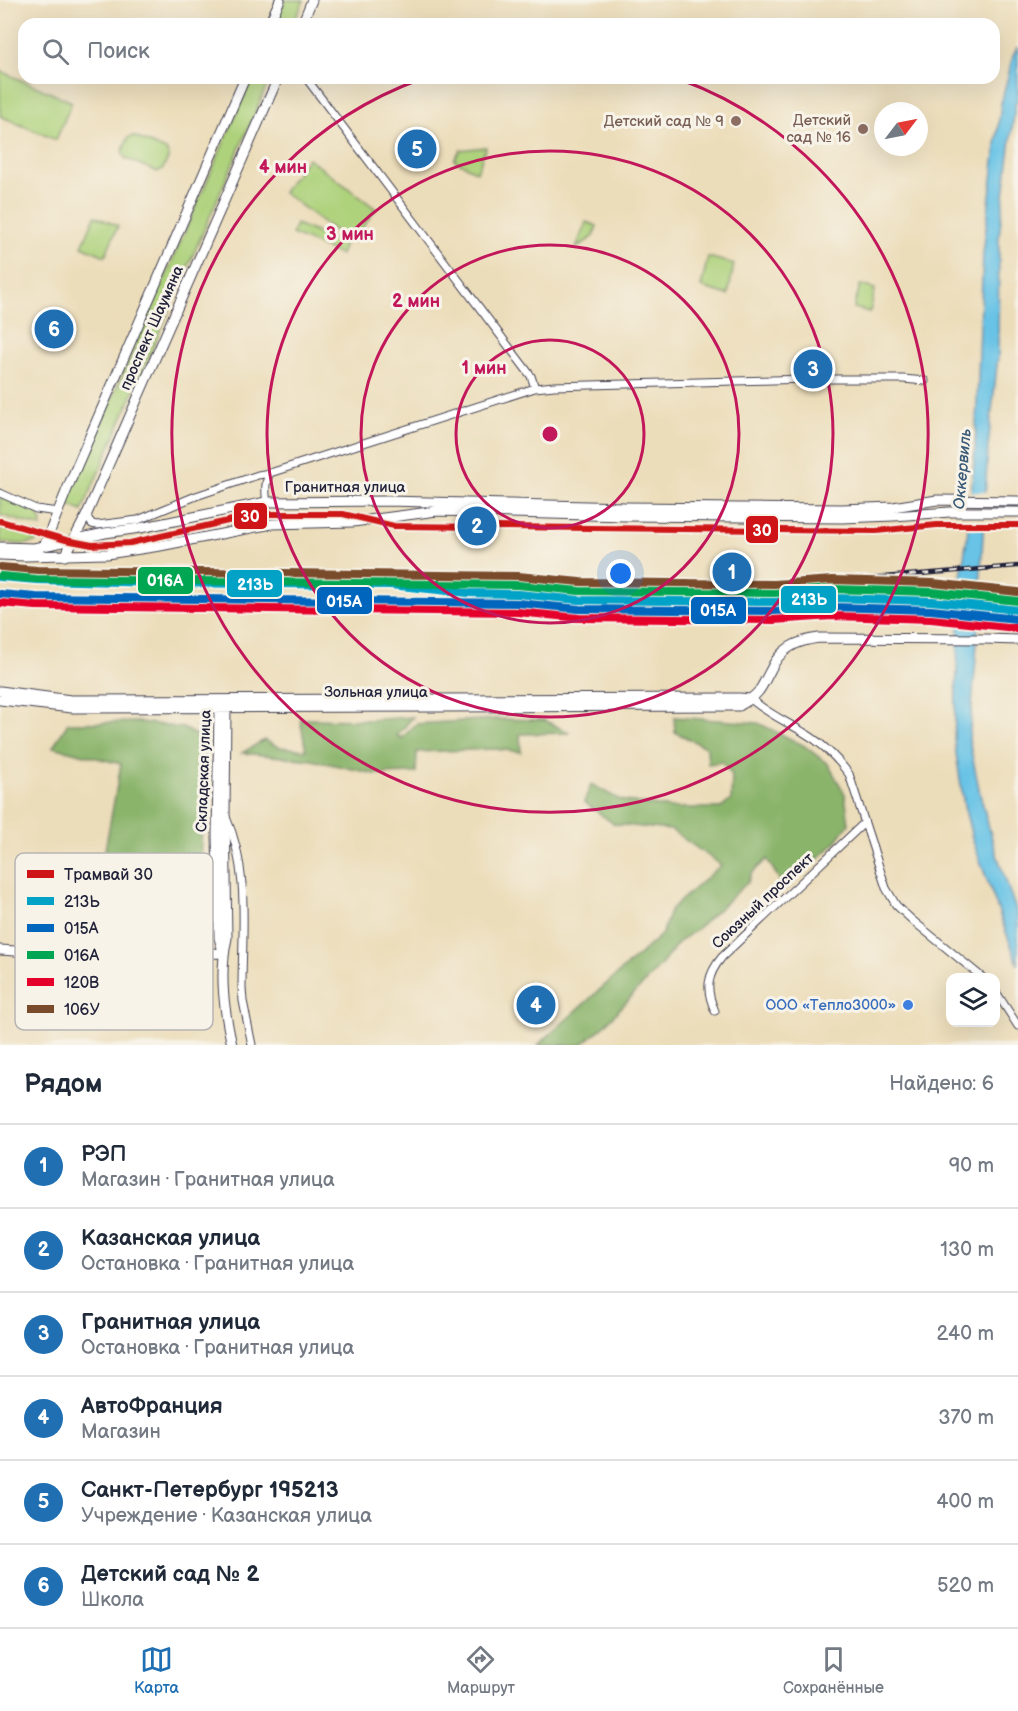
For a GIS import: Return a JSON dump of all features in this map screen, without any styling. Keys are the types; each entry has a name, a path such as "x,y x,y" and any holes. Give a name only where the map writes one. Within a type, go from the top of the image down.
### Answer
{"street":[{"path":"272,18 279,0"},
{"path":"304,18 312,0"},
{"name":"проспект Шаумяна","path":"44,546 243,84"},
{"name":"проспект Шаумяна","path":"65,556 86,516 275,84"},
{"path":"311,84 531,376 535,388"},
{"name":"Гранитная улица","path":"86,516 92,524 97,525 139,524 196,496 535,388 807,379 925,381"},
{"path":"239,530 261,519 267,510 265,484 270,473"},
{"path":"0,493 36,509 58,512"},
{"name":"Гранитная улица","path":"0,547 44,546 139,524 266,502 388,501 625,507 842,509 892,507 937,500 1013,501"},
{"name":"Гранитная улица","path":"0,555 107,554 284,524 353,522 437,511 833,518 950,512 1013,512"},
{"path":"53,522 58,543 65,556"},
{"path":"977,973 896,905 886,888 849,774 836,757 804,732 769,714 751,699 760,690 772,665 780,655 788,647 805,640 819,638 1018,640"},
{"name":"Зольная улица","path":"0,691 72,700 223,705"},
{"name":"Зольная улица","path":"0,700 72,708 223,705 739,706 751,699"},
{"name":"Складская улица","path":"223,705 226,938 223,953 223,999 232,1045"},
{"name":"Складская улица","path":"223,705 217,835 219,938 223,953"},
{"path":"225,814 233,832 242,873 242,988 252,1045"},
{"name":"Союзный проспект","path":"715,1011 708,993 714,967 864,822"},
{"path":"0,950 15,951"},
{"path":"213,953 223,953"},
{"path":"1000,998 1018,1026"}],"green space":[{"path":"285,0 304,0 296,18 277,18"},
{"path":"0,71 18,79 18,84 30,84 72,102 56,140 0,116"},
{"path":"249,84 267,84 82,511 66,504"},
{"path":"133,136 166,150 169,156 163,169 157,172 125,158 122,152 128,138"},
{"path":"486,147 477,172 454,160 460,150"},
{"path":"308,158 376,209 351,243 283,192"},
{"path":"95,216 118,226 105,256 82,246"},
{"path":"586,222 597,226 593,237 576,248"},
{"path":"296,224 345,244 341,255 292,234"},
{"path":"708,257 734,264 728,295 701,287"},
{"path":"860,285 875,289 870,312 854,308"},
{"path":"0,496 40,514 41,527 0,515"},
{"path":"0,524 41,536 38,540 28,544 0,542"},
{"path":"413,717 397,736 402,738 416,724 495,719 544,720 570,733 520,734 521,752 494,749 417,752 416,773 375,774 312,760 242,753 264,740 279,747 306,750 300,719 368,720"},
{"path":"674,717 758,723 803,745 828,764 845,794 849,824 835,843 785,889 767,859 751,874 748,882 698,928 678,943 661,965 603,1027 581,1045 538,1045 662,934 671,909 721,865 671,830 614,824 584,802 591,784 620,800 670,808 721,808 731,800 732,775 722,762 708,764 707,748 675,732"},
{"path":"141,722 183,728 199,737 204,754 201,853 104,853 121,764 53,747 68,723"}],"water":[{"path":"1018,46 1018,96 999,236 998,356 988,447 969,740 993,843 1018,916 1018,965 973,841 964,805 954,740 961,576 975,451 983,254 1001,104 1013,56"}],"pier":[{"path":"967,492 988,492 986,528 965,528"}],"railway":[{"path":"518,594 641,595 1018,566"},
{"path":"832,598 900,593 1018,592"},
{"path":"774,602 896,610 1018,626"},
{"path":"958,604 1018,616"}],"tram line":[{"name":"30","path":"0,521 92,545 130,543 259,514 343,514 394,526 876,531 937,525 1018,525"}],"transit line":[{"name":"106У","path":"1,567 37,570 518,576 580,582 774,584 833,580 933,583 1018,592"},
{"name":"016А","path":"1,576 36,579 518,585 579,591 774,593 832,589 932,592 1018,601"},
{"name":"213Ь","path":"0,577 159,583 390,585 468,593 518,594 579,600 774,602 832,598 932,601 1018,610"},
{"name":"015А","path":"0,594 36,597 518,603 579,609 774,611 832,607 931,610 1017,619"},
{"name":"120В","path":"0,603 36,606 517,612 579,618 774,620 832,616 931,619 1016,628"}],"place":[{"name":"Детский сад № 9","path":"736,121"},
{"name":"Детский сад № 16","path":"863,129"},
{"name":"Санкт-Петербург 195213","path":"417,149"},
{"name":"Детский сад № 2","path":"54,329"},
{"name":"Гранитная улица","path":"813,369"},
{"name":"Казанская улица","path":"477,526"},
{"name":"РЭП","path":"732,572"},
{"name":"АвтоФранция","path":"536,1005"},
{"name":"ООО «Тепло3000»","path":"908,1005"}],"water label":[{"name":"Оккервиль","path":"963,469"}]}
